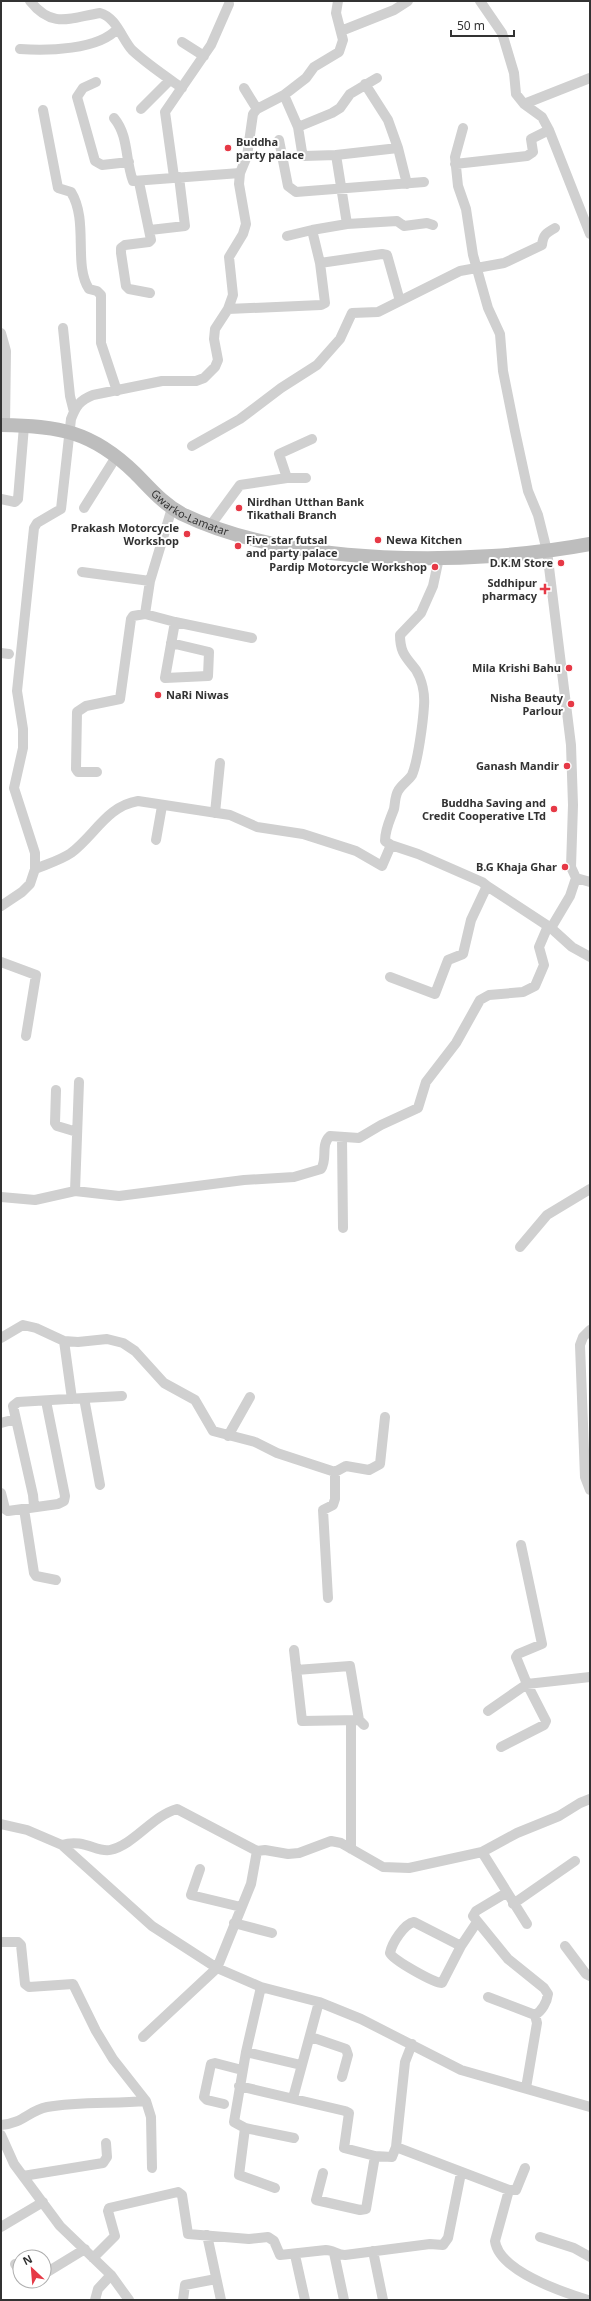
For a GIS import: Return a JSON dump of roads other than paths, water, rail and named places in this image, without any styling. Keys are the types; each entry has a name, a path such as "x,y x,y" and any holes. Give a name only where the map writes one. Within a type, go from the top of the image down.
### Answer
{"main road":[{"name":"Gwarko-Lamatar","path":"3,425 48,426 69,431 99,445 116,457 172,508 210,526 238,535 292,548 368,556 439,558 547,551 590,544"}],"street":[{"path":"30,1 44,15 54,19 100,13 105,14 132,49 182,88"},
{"path":"1,906 22,892 30,884 35,869 35,853 14,788 22,748 23,729 17,691 18,669 22,649 34,528 37,523 61,509 69,431 74,412 84,399 162,381 196,381 204,378 215,367 218,360 214,339 215,329 228,309 233,295 230,257 243,234 246,224 240,191 240,173 247,156 253,114 257,109 284,95 306,78 314,67 339,52 342,46 341,31 336,13 338,1"},
{"path":"341,31 394,10 408,1"},
{"path":"480,1 502,33 514,73 516,94 524,104 542,117 549,130 590,234"},
{"path":"150,230 185,226 165,112 212,45 229,4"},
{"path":"20,49 42,50 86,44 100,41 117,29"},
{"path":"182,42 204,56"},
{"path":"298,127 332,113 340,108 350,94 377,78"},
{"path":"524,104 590,78"},
{"path":"141,109 170,80"},
{"path":"96,82 83,88 77,97 95,161 102,165 129,162"},
{"path":"365,84 388,120 408,184"},
{"path":"244,88 257,109"},
{"path":"284,95 298,127 304,156 398,148"},
{"path":"43,110 58,188 71,192 77,209 82,231 82,268 86,283 89,289 97,291 101,295 101,343 117,391"},
{"path":"114,118 121,126 133,181 140,182 176,177 240,173"},
{"path":"1,1197 34,1200 75,1191 119,1196 244,1180 294,1176 321,1169 324,1162 326,1140 336,1135 358,1138 381,1125 418,1108 426,1082 456,1042 480,1000 489,995 523,992 535,986 544,965 539,947 570,896 576,878 571,867 573,805 571,745 547,551 538,515 528,491 515,431 503,371 500,334 488,308 473,255 466,209 458,186 455,157 463,128"},
{"path":"455,164 528,156 533,152 531,139 549,130"},
{"path":"278,140 288,186 291,190 296,192 424,182"},
{"path":"336,154 347,224"},
{"path":"140,182 151,237 149,242 125,245 121,248 121,253 126,286 129,289 150,293"},
{"path":"287,236 347,224 397,221 404,226 427,224 433,225"},
{"path":"192,446 240,419 281,388 317,365 329,354 340,339 352,313 378,312 460,271 504,263 539,248 542,245 544,236 555,228"},
{"path":"228,309 321,305 326,301 320,264 312,230"},
{"path":"320,264 382,254 387,255 400,301"},
{"path":"63,328 70,396 74,412"},
{"path":"1,333 6,350 3,425"},
{"path":"1,504 1,500 15,502 18,500 24,426"},
{"path":"287,478 279,454 312,439"},
{"path":"84,508 116,457"},
{"path":"210,526 240,485 287,478 306,478"},
{"path":"145,614 150,581 172,508"},
{"path":"439,558 433,586 421,613 400,635 400,644 405,658 416,671 420,679 424,704 417,761 411,776 397,791 394,808 385,831 385,841 391,845 444,864 482,882 550,927 572,947 590,957"},
{"path":"82,572 150,581"},
{"path":"97,772 78,772 76,769 74,762 77,712 86,706 120,699 131,619 133,616 145,614 175,622 252,638"},
{"path":"171,643 209,652 208,676 165,678 171,643 175,622"},
{"path":"215,813 220,763"},
{"path":"35,869 70,854 90,838 113,811 125,804 138,802 230,815 257,827 303,834 356,851 382,866 391,845"},
{"path":"156,840 162,806"},
{"path":"576,878 590,882"},
{"path":"390,977 435,994 448,960 463,954 471,920 487,886"},
{"path":"1,962 36,975 26,1036"},
{"path":"75,1191 79,1082"},
{"path":"56,1090 55,1123 57,1126 77,1132"},
{"path":"342,1137 343,1228"},
{"path":"520,1247 548,1214 590,1189"},
{"path":"1,1338 23,1325 36,1328 64,1341 78,1342 107,1339 122,1343 135,1351 164,1383 195,1400 213,1431 254,1442 335,1472 346,1466 369,1470 380,1464 385,1418"},
{"path":"590,1330 583,1336 580,1345 585,1477 590,1490"},
{"path":"64,1341 72,1399"},
{"path":"56,1580 36,1576 34,1573 29,1508 33,1495 13,1406 16,1403 122,1396"},
{"path":"228,1436 250,1397"},
{"path":"84,1398 100,1485"},
{"path":"1,1493 5,1509 15,1511 58,1504 64,1501 65,1496 46,1401"},
{"path":"1,1423 16,1419"},
{"path":"328,1598 323,1510 333,1505 335,1499 335,1472"},
{"path":"501,1748 544,1725 546,1721 527,1684 516,1656 542,1644 521,1545"},
{"path":"294,1650 302,1721 358,1722"},
{"path":"296,1670 350,1666 358,1722 351,1849"},
{"path":"488,1711 527,1684 590,1677"},
{"path":"62,1845 71,1842 85,1843 110,1850 122,1844 168,1811 177,1809 257,1851 265,1850 288,1854 299,1853 332,1841 342,1843 383,1867 396,1869 409,1868 482,1852 517,1833 559,1816 580,1803 590,1799"},
{"path":"1,1824 27,1830 62,1845 152,1926 217,1968 261,1988 319,2002 361,2019 461,2070 590,2107"},
{"path":"143,2038 217,1968 240,1907 251,1884 257,1851"},
{"path":"482,1852 506,1894 527,1924"},
{"path":"513,1904 575,1861"},
{"path":"200,1869 191,1895 240,1907"},
{"path":"506,1894 473,1914 477,1922 508,1959 544,1988 548,1994 542,2008 535,2015"},
{"path":"461,1946 414,1922 409,1923 405,1928 390,1953 392,1957 399,1962 442,1983 461,1946 477,1922"},
{"path":"234,1923 272,1933"},
{"path":"1,1942 18,1942 21,1945 25,1984 29,1987 73,1984 96,2031 113,2059 146,2101 151,2117 152,2168"},
{"path":"565,1946 586,1974 590,1976"},
{"path":"261,1988 242,2070 234,2122 245,2128 294,2138"},
{"path":"488,1997 535,2015"},
{"path":"293,2098 301,2065 311,2037 319,2002"},
{"path":"526,2088 537,2023 535,2015"},
{"path":"311,2037 346,2049 348,2055 342,2077"},
{"path":"239,2086 293,2098 349,2113 344,2148 375,2156 392,2157 396,2147 405,2062 412,2044"},
{"path":"246,2052 301,2065"},
{"path":"224,2104 207,2100 204,2097 211,2064 215,2063 242,2070"},
{"path":"1,2125 17,2123 46,2107 74,2104 146,2101"},
{"path":"245,2128 239,2175 275,2188"},
{"path":"1,2135 14,2164 60,2226 111,2275 129,2300"},
{"path":"23,2176 103,2163 107,2157 106,2143"},
{"path":"396,2147 509,2190 516,2190 525,2168"},
{"path":"323,2173 316,2200 360,2210 366,2209 375,2156"},
{"path":"93,2258 115,2236 108,2211 109,2208 178,2192 182,2195 188,2234 249,2239 268,2237 274,2241 280,2255 295,2255 330,2250 334,2253 345,2255 446,2243 461,2172"},
{"path":"509,2190 495,2241 496,2248 501,2256 507,2264 550,2287 588,2300"},
{"path":"1,2228 43,2202"},
{"path":"207,2235 221,2300"},
{"path":"540,2237 574,2248 590,2257"},
{"path":"52,2269 85,2249"},
{"path":"373,2251 383,2300"},
{"path":"334,2253 344,2300"},
{"path":"295,2255 305,2300"},
{"path":"95,2300 98,2289 111,2275"},
{"path":"183,2300 185,2285 216,2279"}],"place":[{"name":"Buddha party palace","path":"228,148"},
{"name":"Nirdhan Utthan Bank Tikathali Branch","path":"239,508"},
{"name":"Prakash Motorcycle Workshop","path":"187,534"},
{"name":"Newa Kitchen","path":"378,540"},
{"name":"Five star futsal and party palace","path":"238,546"},
{"name":"D.K.M Store","path":"561,563"},
{"name":"Pardip Motorcycle Workshop","path":"435,567"},
{"name":"Sddhipur pharmacy","path":"545,589"},
{"name":"Mila Krishi Bahu","path":"569,668"},
{"name":"NaRi Niwas","path":"158,695"},
{"name":"Nisha Beauty Parlour","path":"571,704"},
{"name":"Ganash Mandir","path":"567,766"},
{"name":"Buddha Saving and Credit Cooperative LTd","path":"554,809"},
{"name":"B.G Khaja Ghar","path":"565,867"}]}
